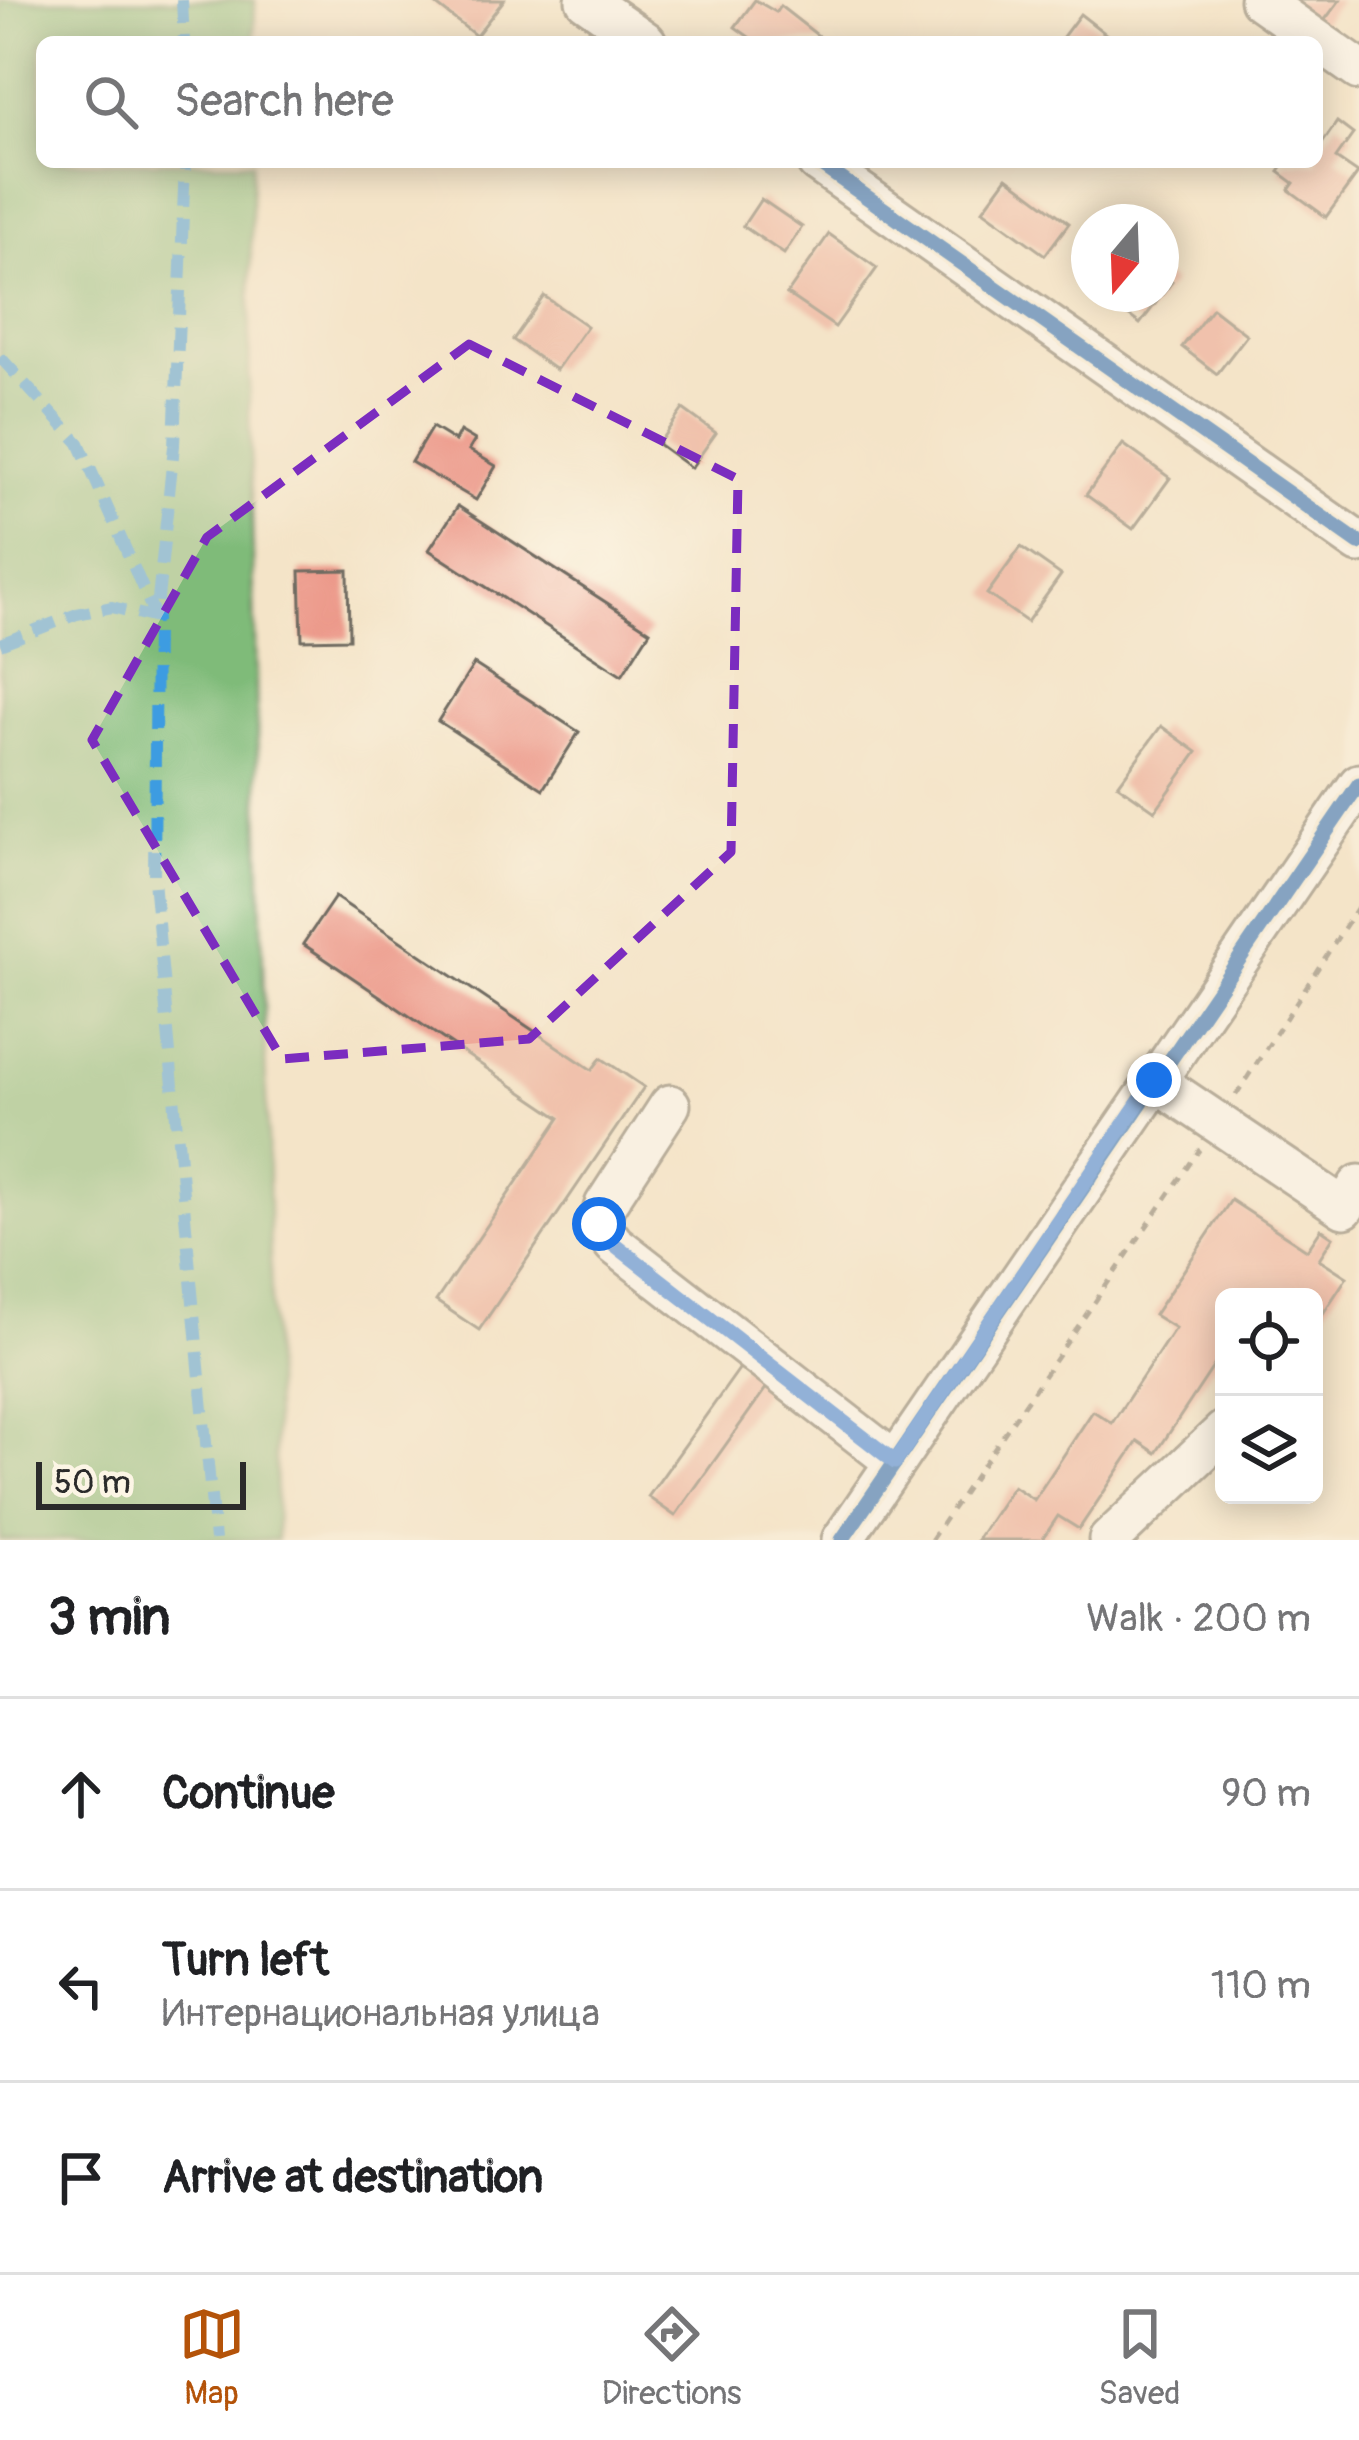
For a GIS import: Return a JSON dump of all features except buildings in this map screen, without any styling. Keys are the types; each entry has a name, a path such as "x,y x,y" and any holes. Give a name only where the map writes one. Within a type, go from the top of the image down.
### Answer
{"street":[{"path":"586,0 637,36"},
{"path":"1260,0 1311,36"},
{"path":"1323,45 1359,70"},
{"path":"826,168 1359,543"},
{"path":"842,1540 1359,784"},
{"path":"1154,1080 1354,1204"},
{"path":"670,1105 605,1205 599,1224 614,1244 895,1462"},
{"path":"1109,1540 1215,1440"}],"path":[{"path":"931,1540 1218,1123 1359,905"}],"highlighted area":[{"path":"469,344 738,479 731,852 529,1039 282,1059 92,740 207,537"}],"green space":[{"path":"0,0 255,0 254,36 36,36 36,168 252,168 249,397 277,1540 0,1540"}],"marked path":[{"path":"182,0 184,36"},
{"path":"0,644 77,614 112,607 156,618 174,446 185,168"},
{"path":"0,357 79,443 156,618 154,880 215,1540"}],"cycle path":[{"path":"826,168 1359,543"},
{"path":"842,1540 1359,784"}],"route":[{"path":"599,1224 614,1244 895,1462 1154,1080"}]}
